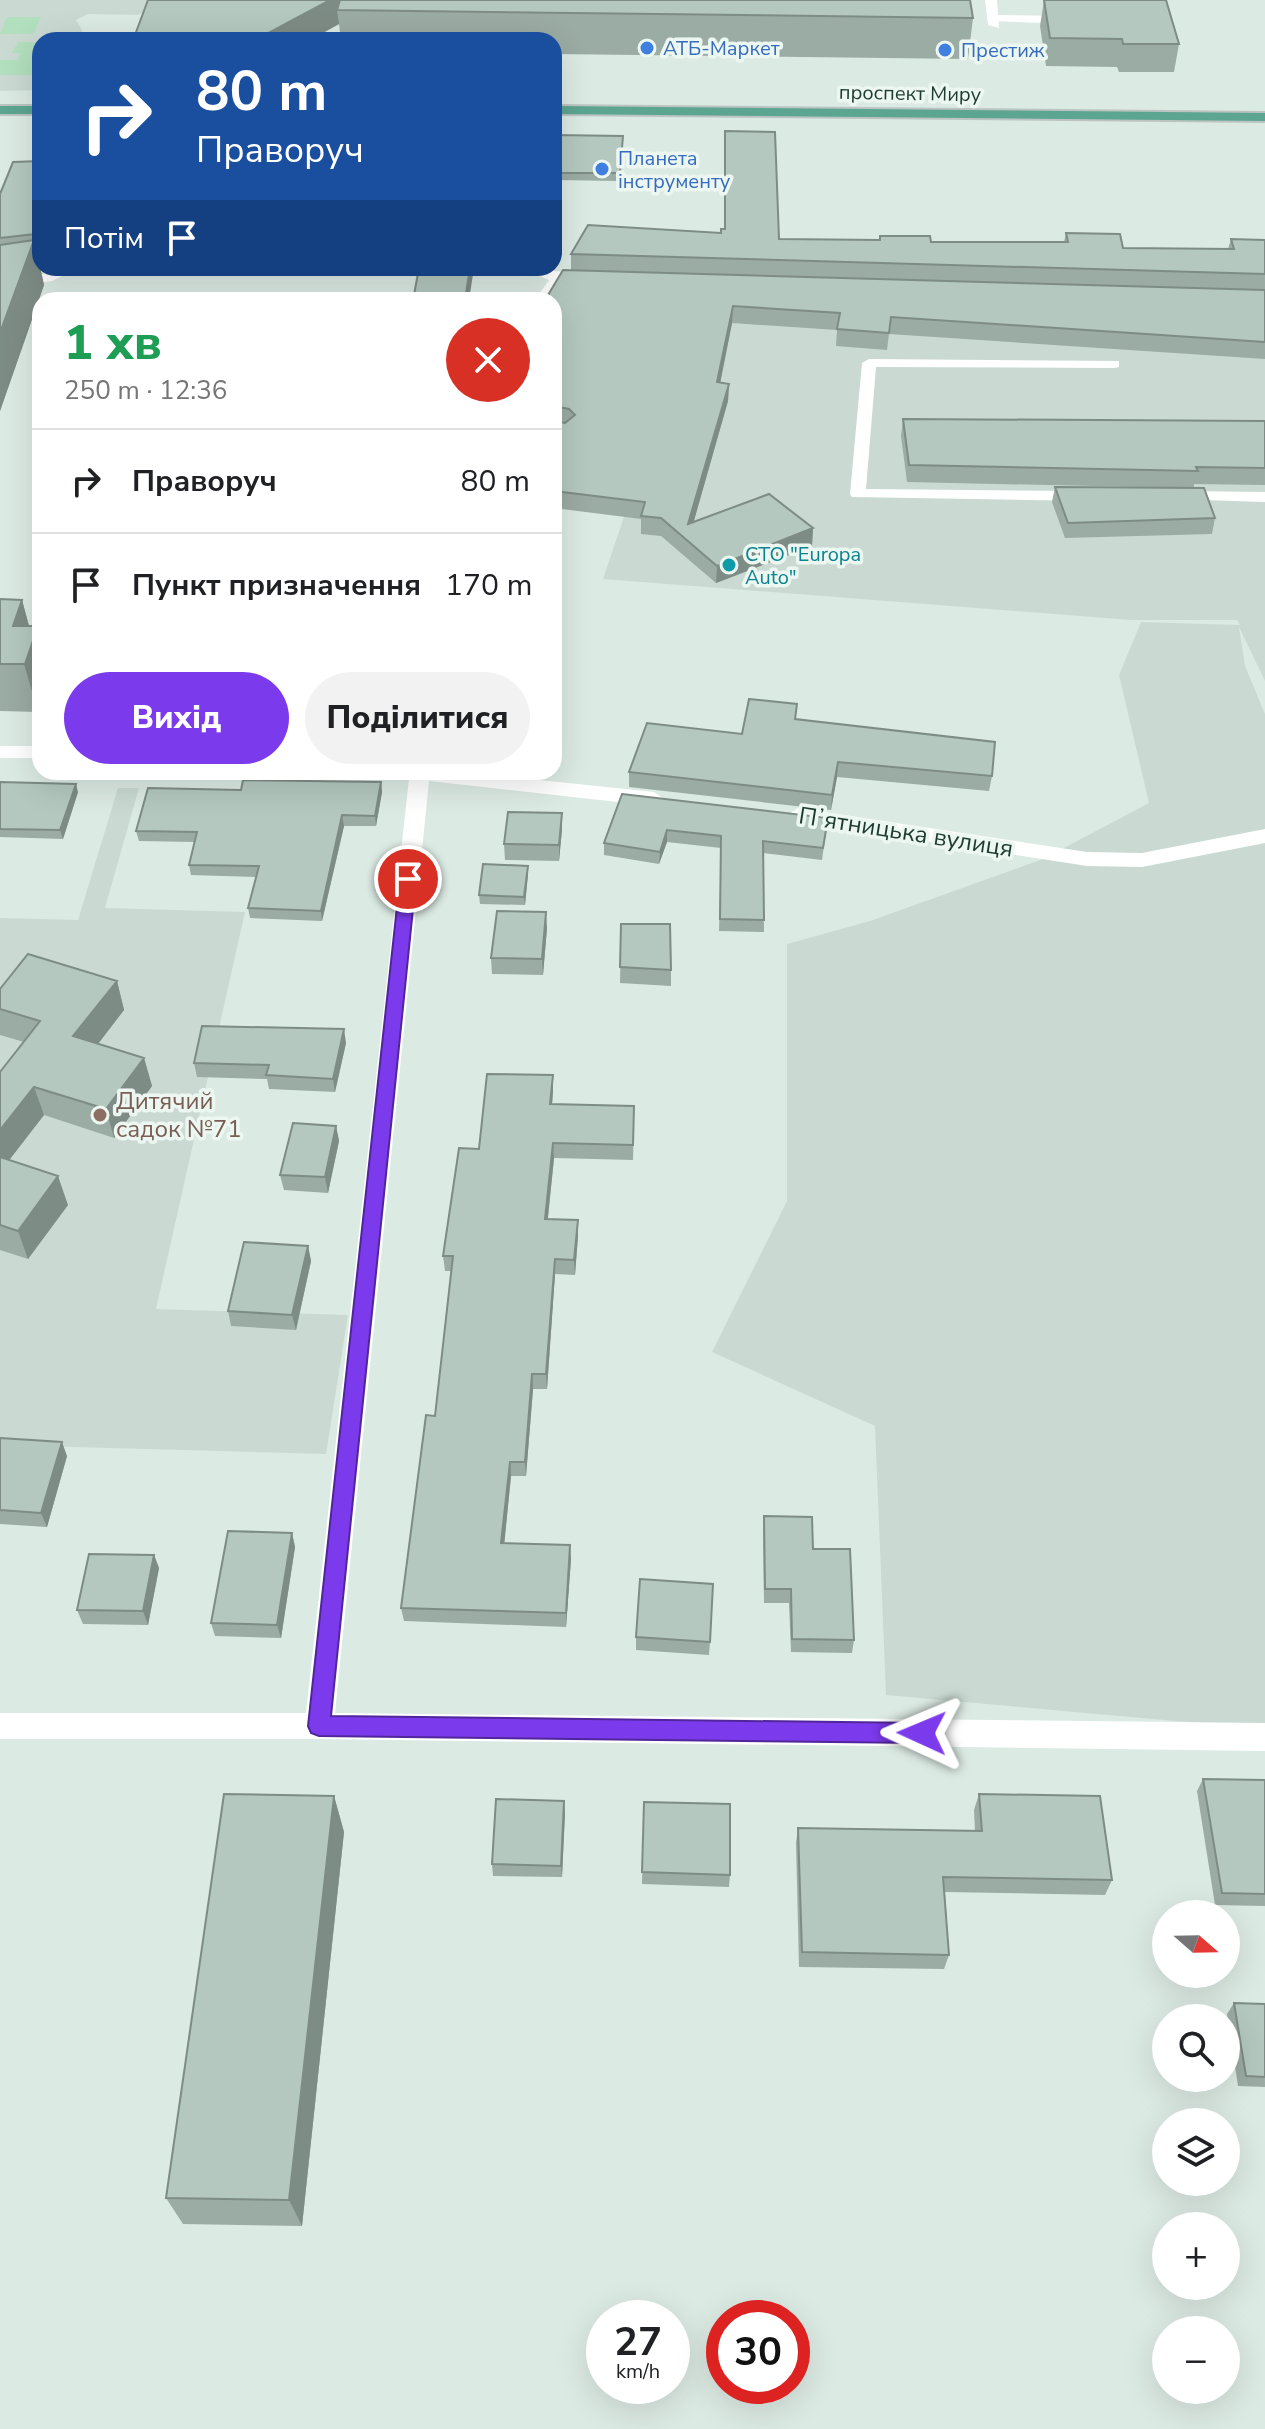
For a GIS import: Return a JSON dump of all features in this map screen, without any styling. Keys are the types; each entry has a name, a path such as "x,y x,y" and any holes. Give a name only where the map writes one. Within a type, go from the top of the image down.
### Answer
{"main road":[{"path":"0,110 32,110"},
{"name":"проспект Миру","path":"562,110 1265,117"}],"street":[{"path":"991,0 995,22"},
{"path":"0,283 52,276"},
{"path":"552,276 605,280"},
{"path":"548,292 558,278"},
{"path":"0,752 32,752"},
{"path":"319,1726 410,780"},
{"path":"476,780 672,801"},
{"name":"Пʼятницька вулиця","path":"783,813 1087,859 1142,860 1265,836"},
{"path":"0,1726 319,1726 1265,1737"}],"lane":[{"path":"995,22 1087,20"},
{"path":"1108,496 858,494 869,363 1114,364"},
{"path":"1155,496 1265,497"}],"shaded area":[{"path":"0,0 173,0 171,4 137,15 88,14 76,20 82,32 32,32 32,90 0,91"},
{"path":"699,295 1265,333 1265,681 1239,627 1245,666 1265,714 1265,1729 886,1695 875,1426 712,1352 787,1201 787,944 870,921 1043,859 1149,803 1119,675 1141,622 1240,625 1237,620 1131,620 603,579"},
{"name":"Дитячий садок №71","path":"118,788 139,788 105,908 245,912 156,1309 348,1315 326,1454 0,1445 0,918 78,920"}],"green space":[{"path":"7,17 41,17 32,34 0,34"},
{"path":"18,42 32,42 32,75 0,75 0,60 18,60 20,53 12,53"}],"building":[{"path":"148,0 330,0 270,32 136,32"},
{"path":"340,0 970,0 973,18 337,10"},
{"path":"1044,0 1166,0 1179,44 1123,44 1122,39 1050,38"},
{"path":"725,131 775,132 779,239 880,240 880,236 930,236 931,242 1068,242 1066,233 1120,234 1123,248 1234,249 1231,239 1265,240 1265,274 571,254 588,225 721,233 721,229 725,229"},
{"name":"Планета інструменту","path":"562,135 623,136 620,173 562,173"},
{"path":"32,161 32,234 0,238 0,194 13,162"},
{"path":"32,240 0,333 0,245"},
{"path":"562,272 1265,290 1265,342 891,317 889,333 837,329 840,313 733,306 717,382 729,384 688,524 769,494 813,528 717,566 661,518 641,516 645,502 562,492 562,422 575,415 562,408 562,292 550,292"},
{"path":"418,276 469,276 466,292 414,292"},
{"path":"903,419 1265,421 1265,468 1196,467 1198,471 909,465"},
{"path":"1055,487 1204,488 1215,518 1068,523"},
{"path":"0,599 22,600 13,626 32,626 32,644 25,664 0,664"},
{"path":"749,699 797,704 795,719 995,742 992,776 838,762 832,795 629,772 647,723 742,734"},
{"path":"243,780 381,782 375,816 342,815 321,911 248,908 259,866 189,865 197,832 136,831 148,788 241,790"},
{"path":"0,782 76,784 60,830 0,829"},
{"path":"622,794 828,818 823,848 763,841 764,920 720,919 721,836 667,830 660,852 604,843"},
{"path":"508,812 562,813 559,845 504,844"},
{"path":"483,864 528,866 524,897 479,895"},
{"path":"497,911 546,912 542,959 491,958"},
{"path":"621,924 670,924 671,970 620,967"},
{"path":"28,954 117,981 73,1036 144,1058 106,1109 34,1087 0,1130 0,1072 40,1021 0,1009 0,989"},
{"path":"202,1026 344,1029 333,1079 266,1075 269,1065 194,1063"},
{"path":"487,1074 553,1075 550,1104 634,1106 633,1145 553,1143 545,1219 578,1220 574,1260 555,1259 546,1374 532,1374 525,1462 510,1462 501,1543 570,1545 566,1613 401,1608 426,1415 435,1416 453,1256 443,1256 459,1148 479,1149"},
{"path":"293,1123 336,1126 325,1177 280,1175"},
{"path":"0,1157 58,1176 18,1231 0,1225"},
{"path":"244,1242 308,1246 292,1315 228,1311"},
{"path":"0,1438 62,1442 41,1513 0,1510"},
{"path":"764,1516 812,1517 813,1549 850,1549 854,1640 792,1639 791,1589 765,1589"},
{"path":"228,1531 292,1533 277,1625 211,1623"},
{"path":"89,1554 154,1555 143,1611 77,1610"},
{"path":"640,1579 713,1584 710,1642 636,1637"},
{"path":"1203,1779 1265,1780 1265,1894 1222,1893"},
{"path":"224,1794 334,1796 289,2200 166,2198"},
{"path":"979,1794 1100,1796 1112,1880 943,1877 949,1955 802,1952 798,1828 982,1831"},
{"path":"496,1799 564,1801 561,1866 492,1864"},
{"path":"644,1802 730,1804 730,1875 642,1872"},
{"path":"1234,2003 1265,2004 1265,2077 1246,2076 1240,2040 1240,2004"}],"place":[{"name":"АТБ-Маркет","path":"647,48"},
{"name":"Престиж","path":"945,50"},
{"name":"Планета інструменту","path":"602,169"},
{"name":"СТО \"Europa Auto\"","path":"729,565"},
{"name":"Дитячий садок №71","path":"100,1115"}],"route":[{"path":"408,879 319,1726 922,1733"}]}
